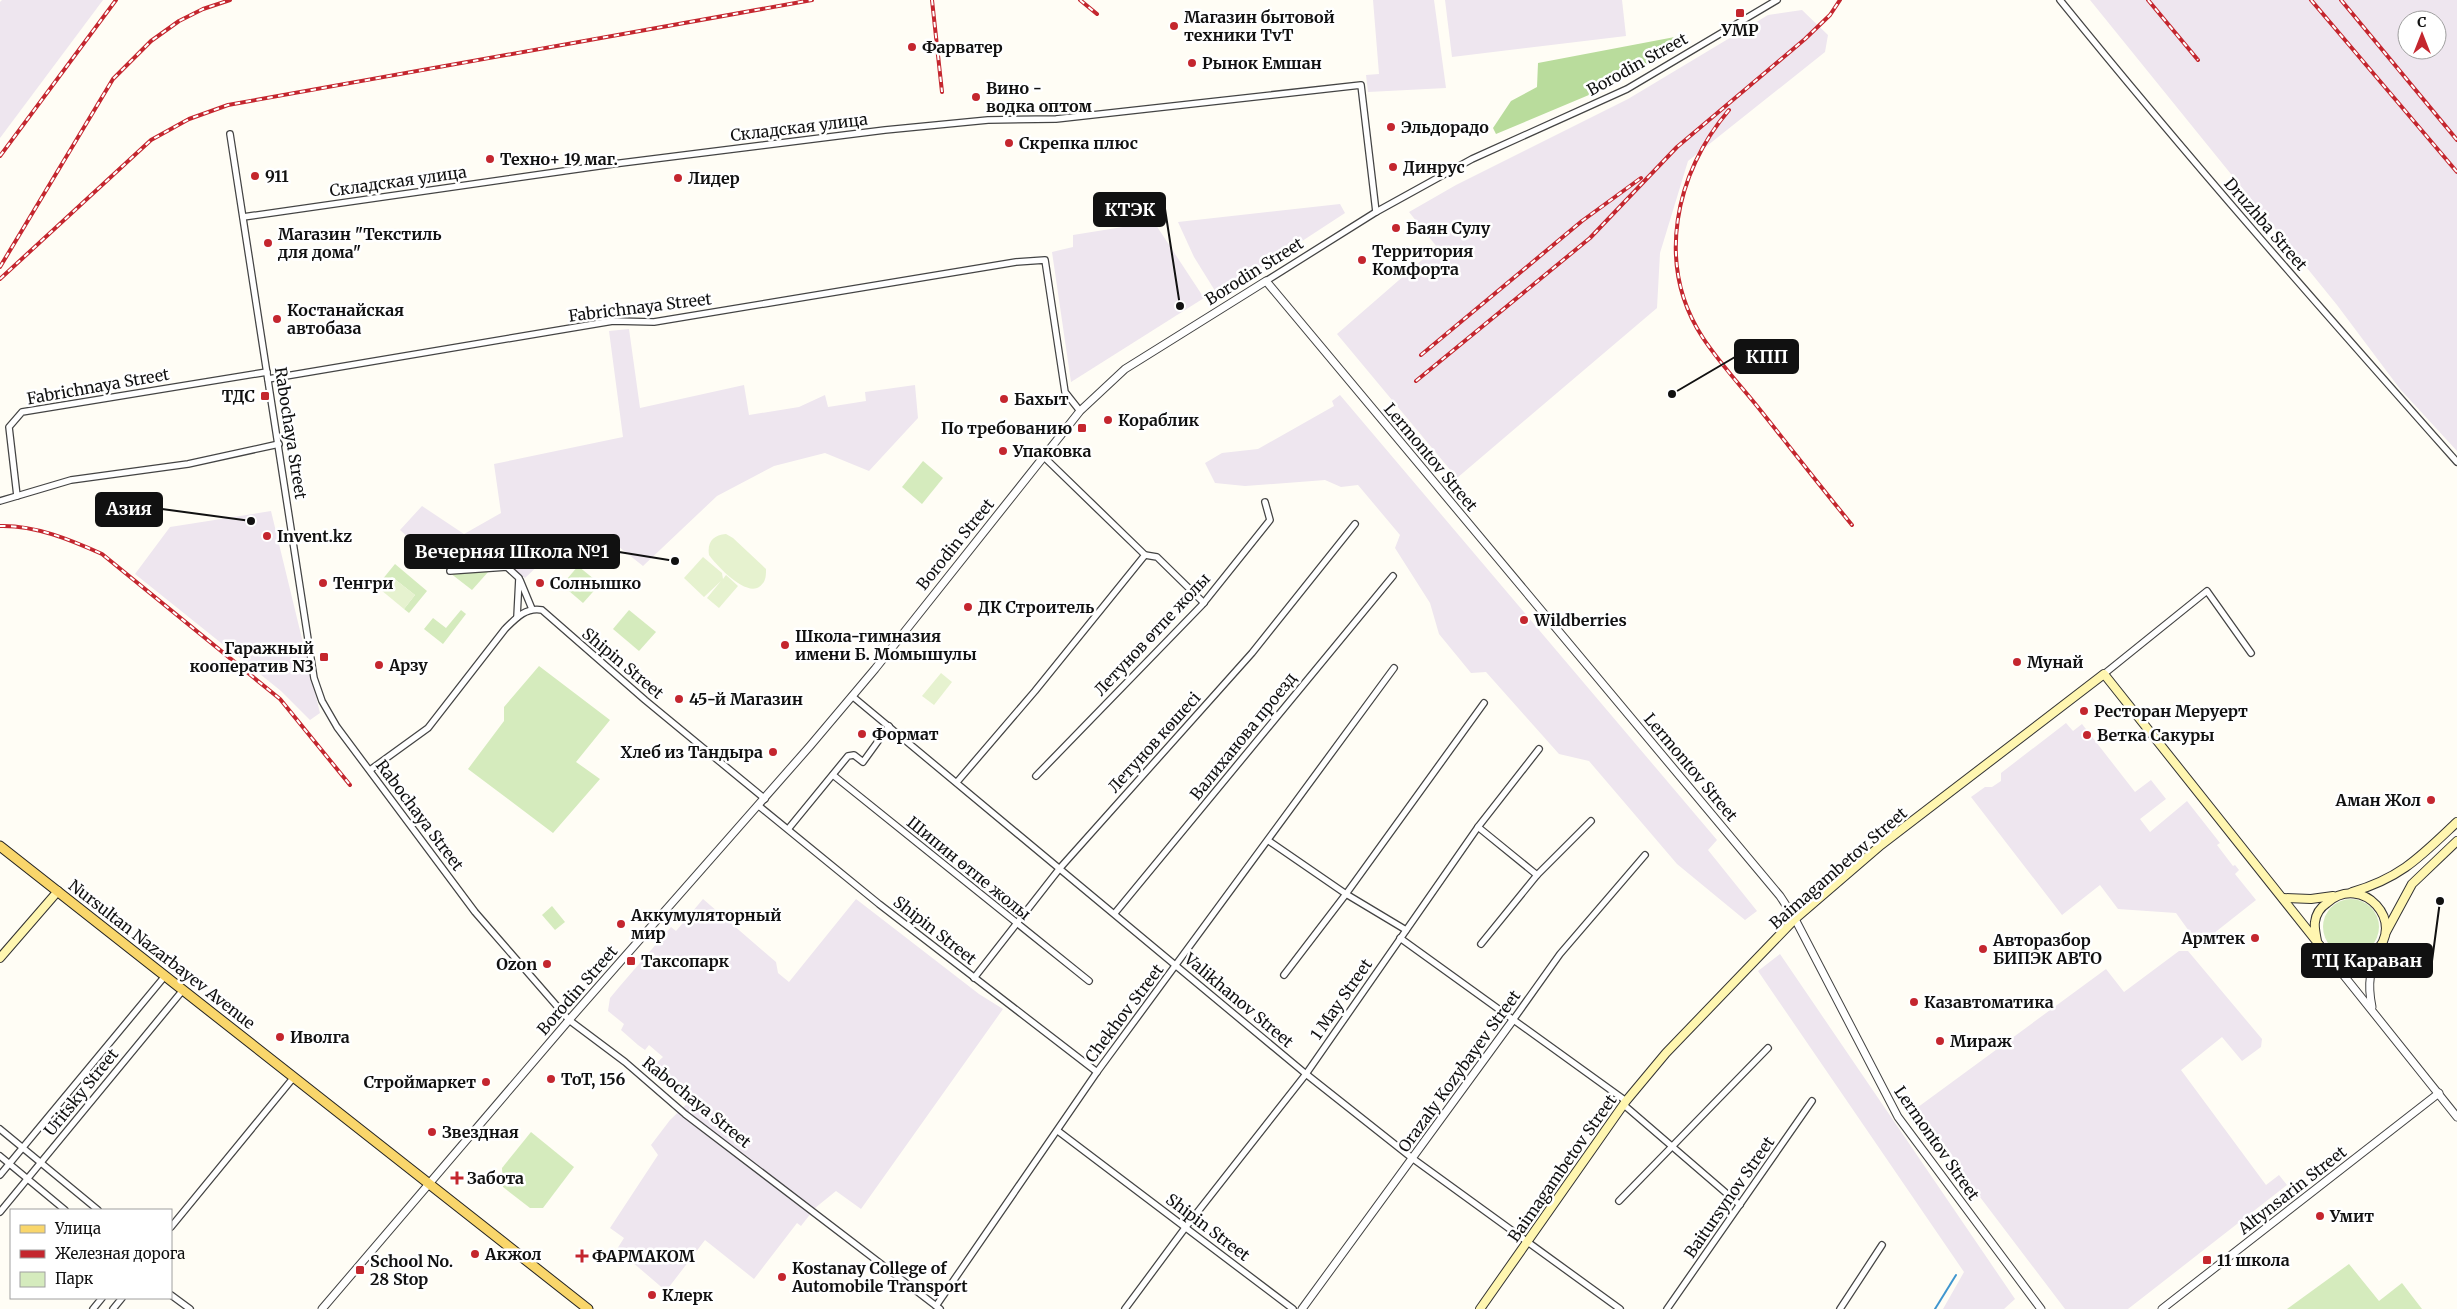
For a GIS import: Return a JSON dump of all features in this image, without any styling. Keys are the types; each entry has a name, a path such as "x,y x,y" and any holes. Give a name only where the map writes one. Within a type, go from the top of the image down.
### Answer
{"main road":[{"name":"Baimagambetov Street","path":"1480,1309 1625,1103 1666,1054 1795,919 1881,845 2104,674"},
{"path":"2104,674 2329,957 2346,964 2366,960 2381,948 2398,906 2412,884 2457,842"},
{"path":"2283,898 2311,899 2334,896 2377,885 2400,873 2457,822"},
{"name":"Nursultan Nazarbayev Avenue","path":"0,846 588,1309"},
{"path":"0,958 58,891"},
{"path":"2351,892 2370,898 2383,914 2386,932"},
{"path":"2317,941 2315,922 2321,907 2334,896"}],"street":[{"name":"Borodin Street","path":"322,1309 723,843 760,806 852,696 1080,411 1125,369 1376,212 1472,159 1627,89 1777,0"},
{"name":"Druzhba Street","path":"2060,0 2152,113 2257,236 2457,462"},
{"name":"Складская улица","path":"243,217 613,164 885,130 988,120 1056,118 1361,86 1376,212"},
{"name":"Rabochaya Street","path":"230,134 314,678 322,701 337,727 475,912 569,1020 625,1062 685,1114 938,1307"},
{"name":"Fabrichnaya Street","path":"268,378 613,321 654,322 1007,263 1045,260 1065,392 1080,411"},
{"name":"Lermontov Street","path":"1266,281 1780,896 1795,919 1898,1117 2041,1309"},
{"name":"Fabrichnaya Street","path":"17,496 9,427 22,412 267,372"},
{"path":"0,501 72,480 188,464 279,444"},
{"path":"1044,457 1145,555 1157,557 1204,603"},
{"name":"Летунов өтпе жолы","path":"1036,776 1204,603 1270,520 1266,502"},
{"name":"Летунов көшесі","path":"974,978 1060,868 1252,652 1355,524"},
{"path":"957,782 1035,691 1145,555"},
{"path":"370,770 428,728 505,628 517,617 532,609 519,578 507,567 450,571"},
{"name":"Валиханова проезд","path":"1115,913 1393,576"},
{"path":"517,617 519,578"},
{"name":"Baimagambetov Street","path":"2104,674 2206,591 2251,653"},
{"name":"Shipin Street","path":"532,609 542,610 645,700 765,799"},
{"name":"Chekhov Street","path":"938,1307 1096,1072 1269,841 1394,668"},
{"name":"Valikhanov Street","path":"852,696 1115,913 1306,1074 1412,1158 1620,1309"},
{"path":"1284,975 1346,894 1484,703"},
{"path":"789,828 851,755 857,756 863,762 889,726"},
{"name":"1 May Street","path":"1125,1309 1185,1228 1306,1074 1478,826 1539,749"},
{"name":"Шипин өтпе жолы","path":"834,775 1016,924 1089,981"},
{"name":"Shipin Street","path":"760,806 789,828 836,870 1096,1072"},
{"path":"1481,944 1537,874 1590,821"},
{"path":"1478,826 1537,874"},
{"path":"1269,841 1346,894 1406,930"},
{"name":"Orazaly Kozybayev Street","path":"1302,1309 1560,954 1645,855"},
{"path":"1400,938 1625,1103 1740,1205"},
{"path":"2373,1010 2368,985 2372,967 2381,948"},
{"path":"2329,957 2457,1117"},
{"name":"Uritsky Street","path":"0,1175 165,976"},
{"name":"Uritsky Street","path":"0,1212 183,990"},
{"path":"1619,1201 1671,1145 1768,1048"},
{"path":"172,1226 294,1077"},
{"name":"Altynsarin Street","path":"2162,1309 2439,1093"},
{"name":"Baitursynov Street","path":"1667,1309 1812,1101"},
{"path":"0,1129 97,1209"},
{"name":"Shipin Street","path":"1058,1130 1294,1309"},
{"path":"0,1156 64,1209"},
{"path":"1840,1309 1882,1246"},
{"path":"172,1296 190,1309"},
{"path":"93,1309 101,1299"},
{"path":"113,1309 121,1299"}],"shaded area":[{"path":"2,0 103,0 0,138 0,2"},
{"path":"1373,0 1434,0 1446,88 1368,92 1366,75 1379,74"},
{"path":"1445,0 1622,0 1626,36 1452,57"},
{"path":"2090,0 2457,0 2457,451 2400,389 2337,305"},
{"path":"1802,10 1828,35 1825,52 1688,161 1660,253 1657,308 1457,478 1337,334 1437,247 1409,212 1456,185 1628,99 1768,15"},
{"path":"1340,204 1345,213 1221,294 1217,294 1194,257 1178,222"},
{"path":"1154,222 1204,298 1071,382 1052,252 1073,247 1073,235"},
{"path":"629,329 640,408 744,385 749,415 799,407 825,395 828,407 866,401 865,392 915,385 918,418 869,471 825,453 774,466 717,496 643,566 604,535 569,536 525,578 502,562 441,567 400,530 422,506 464,534 501,513 494,464 623,437 609,331"},
{"path":"1340,395 1717,840 1708,850 1757,911 1745,920 1677,864 1589,761 1559,754 1486,672 1471,673 1439,634 1430,603 1395,548 1400,535 1358,485 1341,487 1325,480 1245,486 1215,483 1205,463 1222,453 1258,449 1334,406 1332,401"},
{"path":"271,511 320,713 310,720 281,691 135,574 170,527"},
{"path":"2066,723 2073,731 2082,724 2135,792 2151,780 2166,799 2140,819 2150,832 2187,801 2220,843 2217,845 2233,866 2235,865 2239,870 2235,874 2256,900 2199,945 2176,913 2118,909 2100,885 2062,915 1971,797 1985,787 1992,787 2001,781 2001,773"},
{"path":"703,899 776,962 778,973 789,982 856,899 979,994 1003,1009 861,1209 836,1191 815,1208 801,1226 797,1223 754,1279 705,1240 666,1291 617,1249 624,1238 610,1228 658,1155 651,1145 670,1120 692,1099 655,1069 655,1064 663,1057 649,1045 645,1050 638,1045 621,1030 624,1024 608,1011 610,998 620,986 671,927 676,931"},
{"path":"2179,951 2188,951 2262,1039 2261,1047 2242,1061 2222,1037 2181,1070 2266,1185 2279,1175 2287,1185 2128,1309 2065,1309 1914,1110 2106,969 2124,992"},
{"path":"1780,954 2015,1299 2004,1309 1943,1309 1964,1272 1758,971"}],"green space":[{"path":"1680,36 1685,45 1596,92 1496,134 1493,128 1511,101 1537,87 1538,63"},
{"path":"923,461 943,478 922,504 902,487"},
{"path":"726,534 733,538 766,569 766,576 759,587 753,589 739,584 718,566 709,555 709,546 712,540"},
{"path":"703,557 722,573 723,579 726,575 738,586 719,608 707,598 721,581 704,597 684,578"},
{"path":"395,564 427,591 409,613 404,609 415,595 392,577 381,590 377,586"},
{"path":"578,566 600,584 583,603 562,585"},
{"path":"489,571 472,590 450,573"},
{"path":"392,577 415,595 404,609 381,590"},
{"path":"461,610 466,614 443,644 424,629 433,618 446,628"},
{"path":"629,610 656,632 639,651 613,629"},
{"path":"539,666 610,720 576,762 600,779 553,833 468,769 504,721 504,707"},
{"path":"941,673 952,682 934,705 922,696"},
{"path":"2351,899 2362,901 2371,907 2377,916 2379,927 2377,938 2371,947 2362,953 2351,955 2340,953 2331,947 2325,938 2323,927 2325,916 2331,907 2340,901"},
{"path":"552,906 565,922 555,930 542,915"},
{"path":"531,1132 574,1167 543,1208 530,1208 503,1187 502,1168"},
{"path":"2349,1264 2379,1301 2402,1283 2422,1309 2287,1309"}],"waterway":[{"path":"1935,1309 1956,1275"}],"railway":[{"path":"0,156 116,0"},
{"path":"0,267 113,79 151,41 179,21 203,9 230,0"},
{"path":"0,279 151,140 189,119 228,105 812,0"},
{"path":"932,0 942,92"},
{"path":"1080,0 1097,14"},
{"path":"1416,381 1590,238 1677,147 1805,39 1830,15 1840,0"},
{"path":"2148,0 2198,60"},
{"path":"2311,0 2457,172"},
{"path":"2341,0 2457,140"},
{"path":"1729,110 1710,135 1695,162 1684,191 1678,220 1676,250 1679,280 1688,310 1709,347 1852,525"},
{"path":"1421,355 1582,221 1641,178"},
{"path":"0,526 13,526 39,531 102,554 280,699 350,785"}],"place":[{"name":"УМР","path":"1740,13"},
{"name":"Магазин бытовой техники TvT","path":"1174,26"},
{"name":"Фарватер","path":"912,47"},
{"name":"Рынок Емшан","path":"1192,63"},
{"name":"Вино - водка оптом","path":"976,97"},
{"name":"Эльдорадо","path":"1391,127"},
{"name":"Скрепка плюс","path":"1009,143"},
{"name":"Техно+ 19 маг.","path":"490,159"},
{"name":"Динрус","path":"1393,167"},
{"name":"911","path":"255,176"},
{"name":"Лидер","path":"678,178"},
{"name":"Баян Сулу","path":"1396,228"},
{"name":"Магазин \"Текстиль для дома\"","path":"268,243"},
{"name":"Территория Комфорта","path":"1362,260"},
{"name":"КТЭК","path":"1180,306"},
{"name":"Костанайская автобаза","path":"277,319"},
{"name":"КПП","path":"1672,394"},
{"name":"ТДС","path":"265,396"},
{"name":"Бахыт","path":"1004,399"},
{"name":"Кораблик","path":"1108,420"},
{"name":"По требованию","path":"1082,428"},
{"name":"Упаковка","path":"1003,451"},
{"name":"Азия","path":"251,521"},
{"name":"Invent.kz","path":"267,536"},
{"name":"Вечерняя Школа №1","path":"675,561"},
{"name":"Тенгри","path":"323,583"},
{"name":"Солнышко","path":"540,583"},
{"name":"ДК Строитель","path":"968,607"},
{"name":"Wildberries","path":"1524,620"},
{"name":"Школа-гимназия имени Б. Момышулы","path":"785,645"},
{"name":"Гаражный кооператив N3","path":"324,657"},
{"name":"Мунай","path":"2017,662"},
{"name":"Арзу","path":"379,665"},
{"name":"45-й Магазин","path":"679,699"},
{"name":"Ресторан Меруерт","path":"2084,711"},
{"name":"Формат","path":"862,734"},
{"name":"Ветка Сакуры","path":"2087,735"},
{"name":"Хлеб из Тандыра","path":"773,752"},
{"name":"Аман Жол","path":"2431,800"},
{"name":"ТЦ Караван","path":"2440,901"},
{"name":"Аккумуляторный мир","path":"621,924"},
{"name":"Армтек","path":"2255,938"},
{"name":"Авторазбор БИПЭК АВТО","path":"1983,949"},
{"name":"Таксопарк","path":"631,961"},
{"name":"Ozon","path":"547,964"},
{"name":"Казавтоматика","path":"1914,1002"},
{"name":"Иволга","path":"280,1037"},
{"name":"Мираж","path":"1940,1041"},
{"name":"ТоТ, 156","path":"551,1079"},
{"name":"Строймаркет","path":"486,1082"},
{"name":"Звездная","path":"432,1132"},
{"name":"Забота","path":"457,1178"},
{"name":"Умит","path":"2320,1216"},
{"name":"Акжол","path":"475,1254"},
{"name":"ФАРМАКОМ","path":"582,1256"},
{"name":"11 школа","path":"2207,1260"},
{"name":"School No. 28 Stop","path":"360,1270"},
{"name":"Kostanay College of Automobile Transport","path":"782,1277"},
{"name":"Клерк","path":"652,1295"}]}
